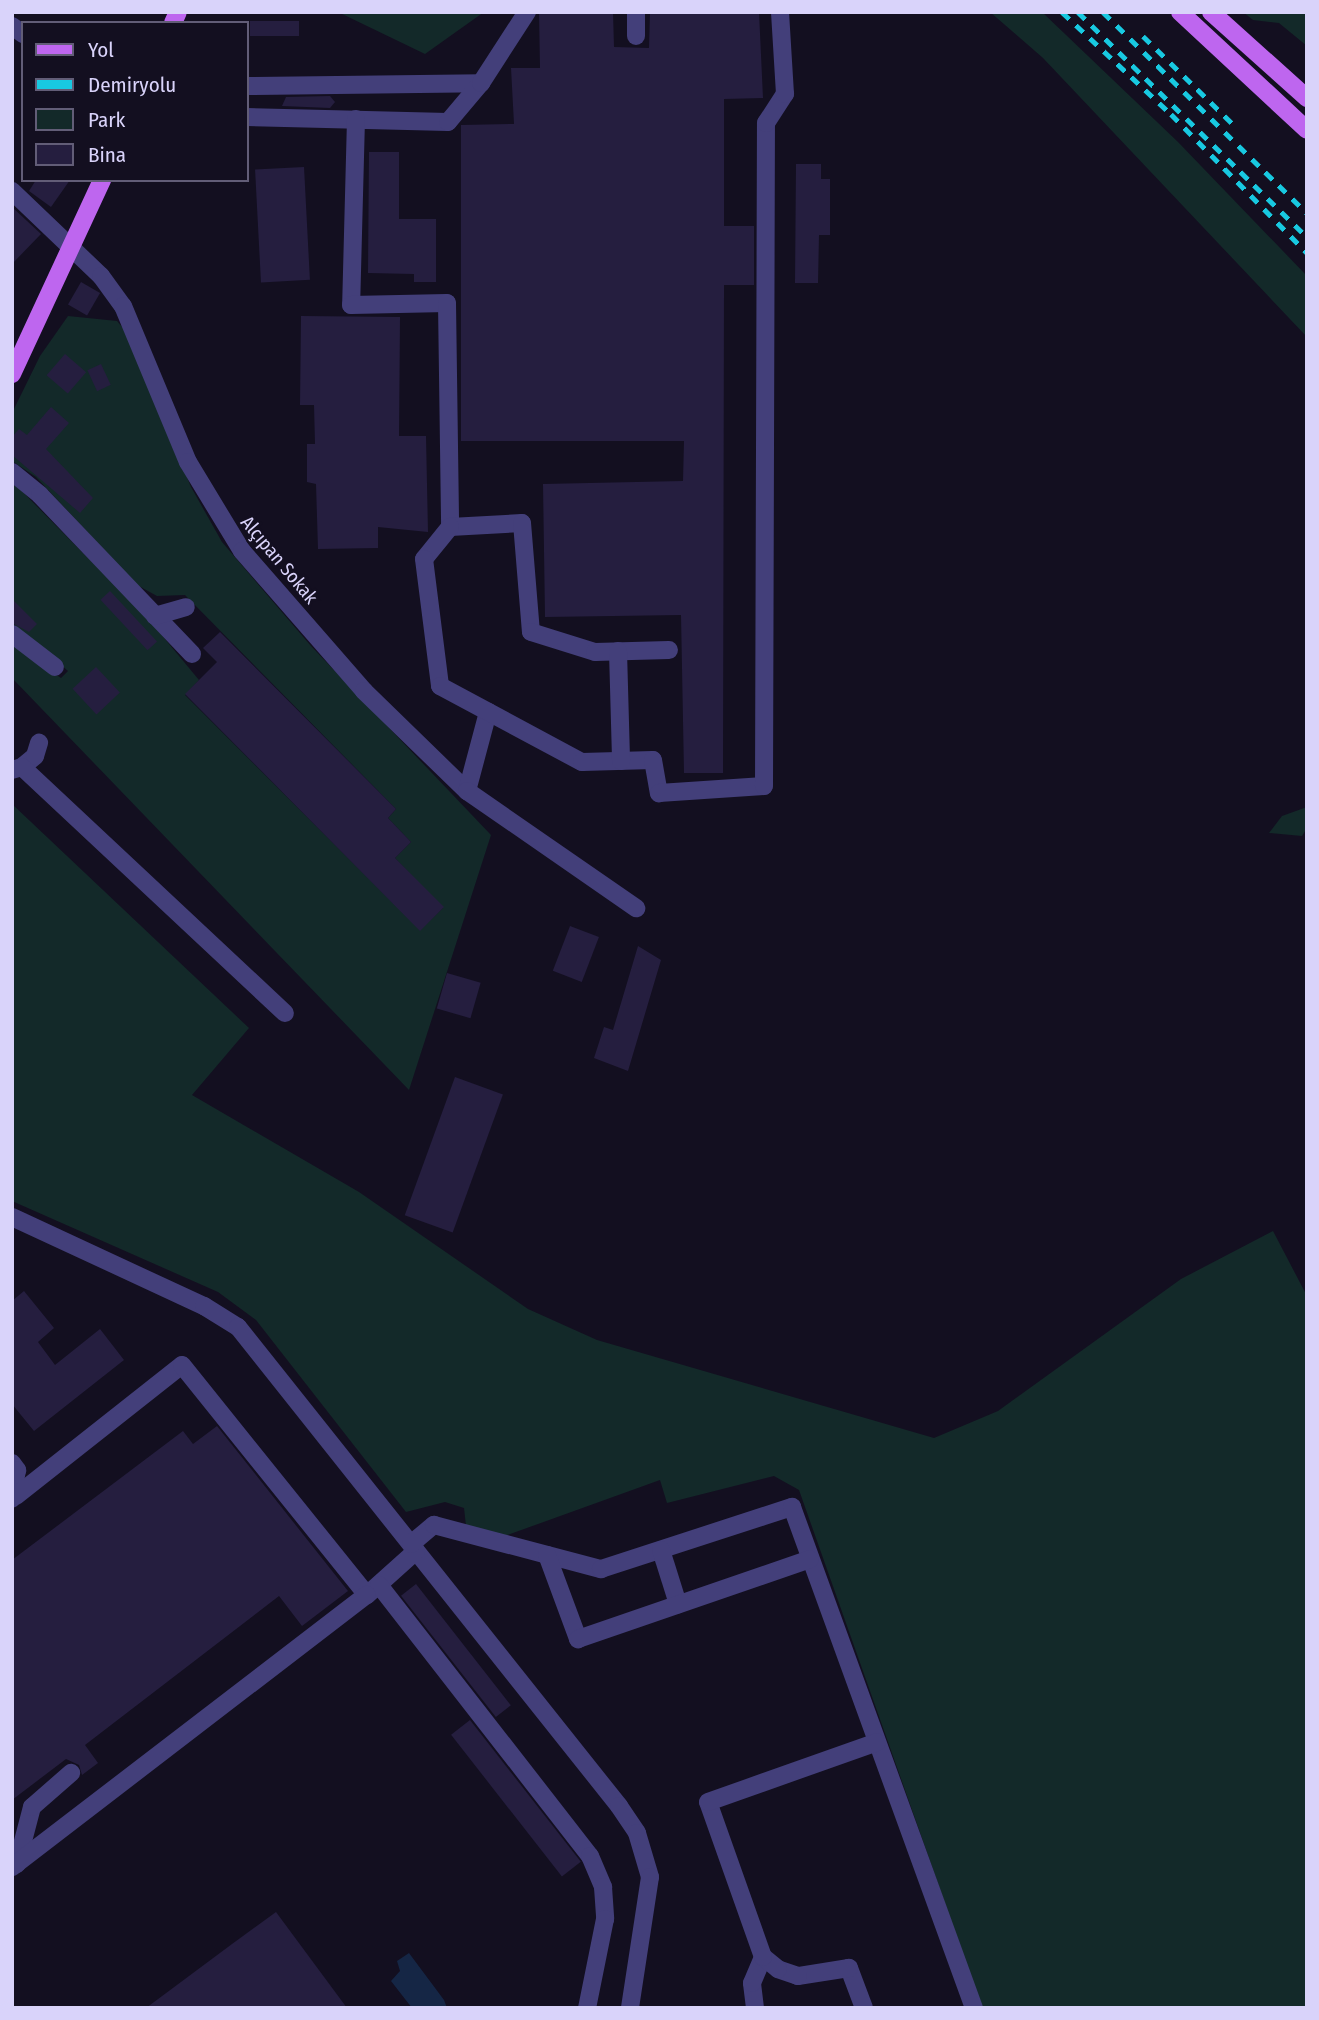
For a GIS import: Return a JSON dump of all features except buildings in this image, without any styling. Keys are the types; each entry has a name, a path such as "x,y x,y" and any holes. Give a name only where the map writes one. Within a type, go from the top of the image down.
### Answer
{"main road":[{"path":"1180,12 1307,130"},
{"path":"1210,12 1307,98"},
{"path":"15,361 101,182"}],"street":[{"path":"248,117 448,122 481,83 527,12"},
{"path":"636,12 636,36"},
{"path":"356,119 351,304 447,303 450,527 424,559 440,686 582,762 653,760 659,793 764,786 766,123 785,94 780,12"},
{"path":"248,86 481,83"},
{"name":"Alçıpan Sokak","path":"12,191 72,246 123,306 188,462 224,527 363,691 451,780 636,908"},
{"path":"12,472 40,495 192,654"},
{"path":"450,527 522,523 531,632 595,652 669,650"},
{"path":"155,616 186,607"},
{"path":"12,634 55,667"},
{"path":"618,651 621,761"},
{"path":"467,792 488,712"},
{"path":"39,743 35,756 17,769 285,1013"},
{"path":"12,1217 204,1306 238,1327 414,1547 637,1833 650,1877 630,2008"},
{"path":"14,1498 181,1365 373,1590 590,1856 603,1887 605,1919 587,2008"},
{"path":"12,1463 18,1470 14,1498"},
{"path":"15,1865 373,1590 434,1525 601,1569 792,1507 974,2008"},
{"path":"661,1550 678,1604"},
{"path":"547,1555 578,1639 810,1559"},
{"path":"864,2008 849,1968 798,1976 778,1969 763,1957 708,1802 877,1742"},
{"path":"15,1865 32,1807 71,1773"},
{"path":"755,2008 752,1983 763,1957"}],"green space":[{"path":"338,12 484,12 425,54"},
{"path":"990,12 1042,12 1178,142 1307,276 1307,337 1043,58"},
{"path":"1243,12 1307,12 1307,46 1279,23 1253,20"},
{"path":"68,316 117,321 128,334 191,487 222,542 311,646 491,835 409,1090 12,678 12,645 61,678 68,671 12,623 12,481 150,621 199,680 185,695 420,930 443,908 395,858 411,842 388,818 396,809 185,595 157,596 137,585 36,477 12,461 12,413 40,356"},
{"path":"12,804 249,1028 192,1095 359,1192 528,1309 597,1340 934,1438 998,1411 1181,1279 1273,1231 1307,1296 1307,2008 982,2008 799,1490 774,1476 667,1503 660,1480 502,1537 466,1526 464,1508 445,1502 406,1512 256,1320 218,1292 12,1201"},
{"path":"1307,807 1307,828 1302,836 1269,833 1282,816"}],"water":[{"path":"409,1953 447,2008 412,2008 391,1981 400,1971 397,1961"}],"railway":[{"path":"1062,12 1171,114 1307,253"},
{"path":"1078,12 1307,237"},
{"path":"1103,12 1307,213"},
{"path":"1143,36 1236,127"}]}
